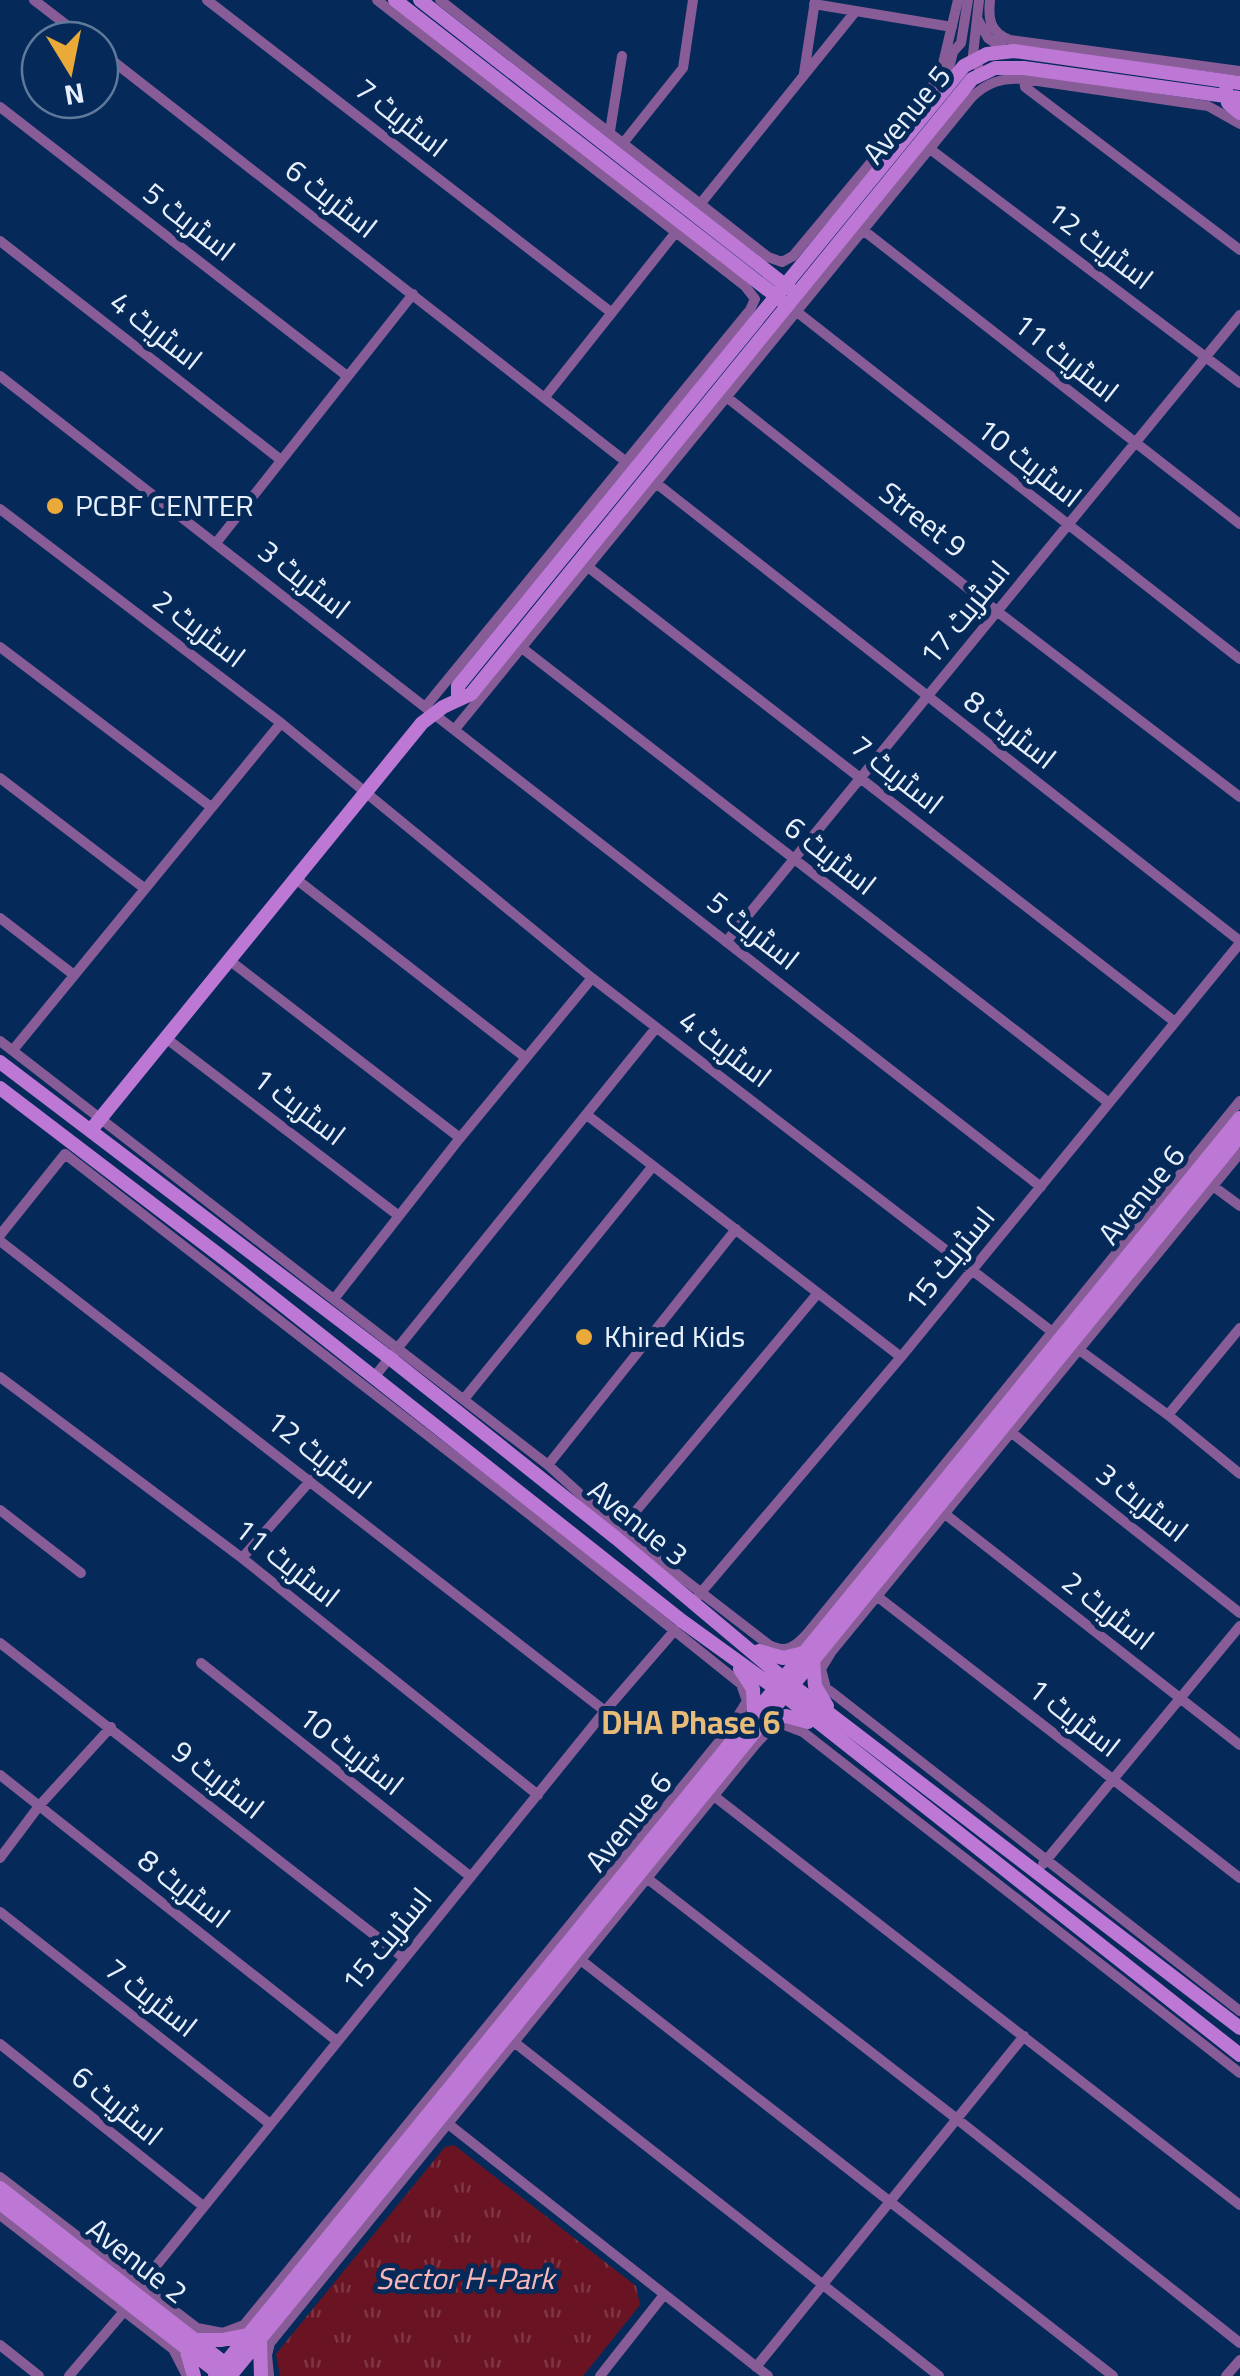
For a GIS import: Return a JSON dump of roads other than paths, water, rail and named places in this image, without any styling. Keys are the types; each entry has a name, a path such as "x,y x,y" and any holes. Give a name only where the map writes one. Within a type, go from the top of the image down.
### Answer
{"main road":[{"path":"395,0 749,282 788,298"},
{"path":"420,0 788,298"},
{"name":"Avenue 5","path":"788,298 944,89 1007,50 1115,73 1233,90"},
{"name":"Avenue 5","path":"788,298 973,69 1115,73"},
{"path":"1233,90 1228,103 1240,113"},
{"path":"458,698 458,686 616,481 754,313 788,298"},
{"path":"95,1124 431,710 472,694 722,394 788,298"},
{"name":"Avenue 3","path":"0,1062 95,1124 395,1354 697,1597 827,1732 1240,2055"},
{"name":"Avenue 3","path":"0,1088 375,1376 677,1627 784,1687"},
{"name":"Avenue 6","path":"1066,1341 1240,1118"},
{"name":"Avenue 6","path":"227,2373 819,1642 1240,1136"},
{"path":"748,1647 783,1658 808,1657 827,1732"},
{"path":"736,1662 753,1689 758,1718 786,1716 827,1732"},
{"name":"Avenue 3","path":"827,1732 1041,1867 1240,2028"},
{"name":"Avenue 2","path":"0,2188 227,2373"},
{"name":"Avenue 2","path":"0,2203 132,2298"},
{"path":"190,2376 190,2343 255,2336 260,2376"}],"street":[{"path":"34,0 60,20"},
{"name":"اسٹریٹ 7","path":"207,0 612,313"},
{"path":"377,0 676,232 749,282 755,299 754,313 625,461 616,481 431,710"},
{"path":"440,0 774,261 782,262 793,256 928,94 959,34 968,0"},
{"path":"624,142 683,68 693,0"},
{"path":"958,0 959,34 973,69"},
{"path":"973,69 980,0"},
{"path":"990,0 991,26 1010,40 1240,71"},
{"path":"804,77 815,2 959,34"},
{"path":"701,202 855,12"},
{"path":"977,19 988,38 1007,50"},
{"name":"Avenue 5","path":"944,89 959,34"},
{"path":"610,131 622,56"},
{"name":"اسٹریٹ 6","path":"120,67 625,461"},
{"path":"788,298 863,230 978,91 995,81 1024,78 1208,106 1240,124"},
{"path":"1024,78 1025,87 1240,250"},
{"name":"اسٹریٹ 5","path":"0,106 347,376"},
{"name":"اسٹریٹ 12","path":"930,149 1240,383"},
{"name":"اسٹریٹ 11","path":"863,230 1240,524"},
{"path":"545,397 676,232"},
{"name":"اسٹریٹ 4","path":"0,241 281,460"},
{"path":"216,544 412,294"},
{"name":"اسٹریٹ 10","path":"788,298 1069,526 1240,658"},
{"name":"اسٹریٹ 17","path":"726,942 1240,314"},
{"name":"اسٹریٹ 3","path":"0,376 431,710"},
{"path":"455,729 656,483 722,394"},
{"name":"Street 9","path":"722,394 1240,797"},
{"name":"اسٹریٹ 8","path":"656,483 1240,942"},
{"name":"اسٹریٹ 2","path":"0,509 281,723 364,794"},
{"name":"اسٹریٹ 7","path":"588,567 1175,1022"},
{"path":"0,647 212,806"},
{"name":"اسٹریٹ 6","path":"522,648 1109,1103"},
{"name":"اسٹریٹ 5","path":"431,710 1040,1187"},
{"path":"13,1050 281,723"},
{"path":"0,778 144,888"},
{"name":"اسٹریٹ 4","path":"364,794 656,1028 1168,1415 1240,1474"},
{"path":"296,878 526,1058"},
{"path":"0,918 74,975"},
{"name":"اسٹریٹ 15","path":"697,1597 974,1270 1240,942"},
{"path":"229,960 460,1138"},
{"path":"334,1299 592,978"},
{"path":"375,1376 656,1028"},
{"name":"اسٹریٹ 1","path":"167,1038 400,1216"},
{"path":"0,1041 95,1124 334,1299 395,1354 464,1399 548,1465 697,1597 775,1648 788,1649 819,1642 878,1597 1012,1432 1066,1341 1240,1101"},
{"path":"587,1115 901,1357"},
{"path":"1066,1341 1240,1153"},
{"path":"0,1238 65,1154 677,1627 741,1684 747,1702 743,1736 714,1796 446,2123 290,2294 244,2325 230,2332 213,2333 132,2298 0,2215"},
{"path":"464,1399 653,1166"},
{"path":"1212,1186 1240,1206"},
{"path":"548,1465 736,1229"},
{"name":"اسٹریٹ 12","path":"0,1238 605,1710"},
{"path":"620,1530 818,1293"},
{"path":"1168,1415 1239,1333"},
{"name":"اسٹریٹ 11","path":"0,1376 242,1558 538,1795"},
{"name":"اسٹریٹ 3","path":"1012,1432 1240,1612"},
{"path":"242,1558 312,1480"},
{"path":"0,1510 81,1573"},
{"name":"اسٹریٹ 2","path":"945,1514 1240,1745"},
{"name":"اسٹریٹ 1","path":"878,1597 1240,1878"},
{"path":"1041,1867 1240,1626"},
{"name":"اسٹریٹ 15","path":"69,2376 605,1710 677,1627"},
{"path":"819,1642 826,1688 1041,1867 1240,2011"},
{"name":"اسٹریٹ 9","path":"0,1643 404,1958"},
{"name":"اسٹریٹ 10","path":"200,1663 471,1877"},
{"path":"743,1736 782,1724 827,1732 1240,2074"},
{"path":"0,1858 40,1806 111,1727"},
{"name":"اسٹریٹ 8","path":"0,1776 337,2041"},
{"path":"714,1796 1240,2205"},
{"path":"648,1880 958,2118 1240,2343"},
{"name":"اسٹریٹ 7","path":"0,1912 270,2124"},
{"path":"582,1961 1113,2376"},
{"path":"756,2367 1024,2036"},
{"path":"514,2042 939,2376"},
{"name":"اسٹریٹ 6","path":"0,2044 203,2206"},
{"path":"446,2123 768,2376"},
{"path":"0,2178 132,2298 190,2376"},
{"path":"269,2376 266,2356 290,2294"},
{"path":"600,2376 664,2296"},
{"path":"0,2346 39,2376"},
{"path":"1226,2376 1240,2360"}],"place":[{"name":"PCBF CENTER","path":"55,506"},
{"name":"Khired Kids","path":"584,1337"}],"district":[{"name":"DHA Phase 6","path":"691,1723"}],"park label":[{"name":"Sector H-Park","path":"465,2279"}]}
